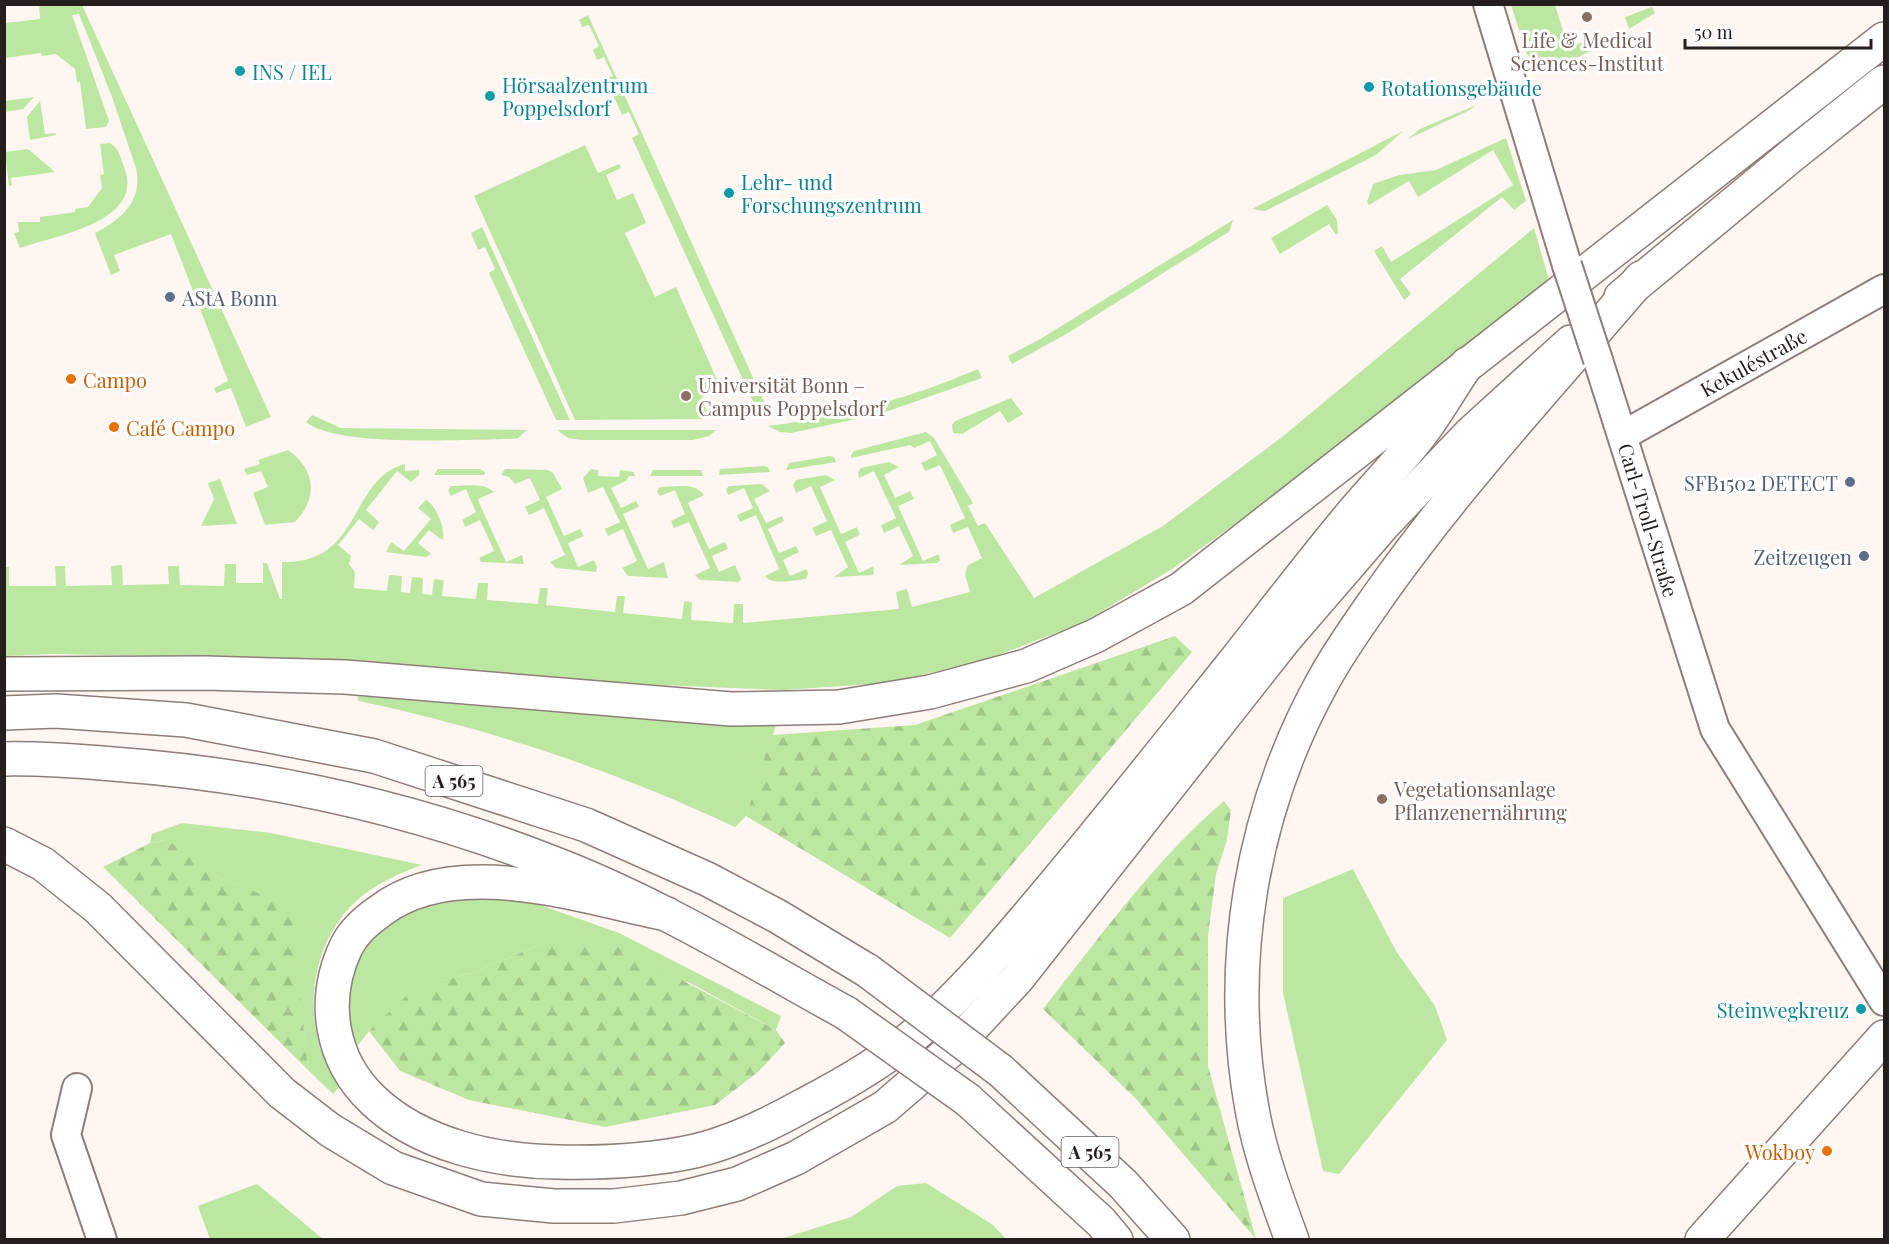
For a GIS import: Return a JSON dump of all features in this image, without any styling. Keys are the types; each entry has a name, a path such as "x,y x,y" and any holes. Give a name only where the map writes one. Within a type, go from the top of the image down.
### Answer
{"main road":[{"path":"4,674 345,677 731,709 839,707 930,692 1026,666 1095,636 1180,589 1884,39"},
{"path":"4,844 43,864 98,908 282,1093 330,1130 393,1168 481,1199 554,1206 614,1206 670,1200 737,1184 796,1158 885,1107 951,1050 1017,979 1284,640 1384,524 1471,432 1641,278 1884,82"},
{"path":"1292,1239 1266,1168 1251,1108 1242,984 1252,878 1276,788 1296,736 1322,682 1407,556 1460,488 1641,278"},
{"path":"667,914 488,881 447,882 396,899 361,925 347,946 333,987 331,1015 337,1045 348,1071 372,1100 405,1125 457,1146 520,1161 581,1162 641,1160 699,1150 767,1126 858,1076 926,1025 1000,949 1107,823 1348,519 1422,433 1467,364"},
{"name":"A 565","path":"4,713 56,711 186,720 374,756 586,825 707,879 777,915 868,971 1001,1071 1123,1184 1173,1239"},
{"name":"A 565","path":"4,759 34,758 176,769 318,793 444,825 553,863 667,914 846,1013 968,1100 1101,1222 1116,1239"},
{"path":"1702,1239 1884,1037"}],"street":[{"name":"Carl-Troll-Straße","path":"1488,4 1567,265 1714,729 1884,1001"},
{"name":"Kekuléstraße","path":"1622,436 1884,288"},
{"path":"77,1088 66,1135 102,1239"}],"green space":[{"path":"39,5 82,5 271,417 246,427 231,388 216,393 214,388 228,381 171,234 114,255 120,271 111,275 95,233 114,222 128,208 136,190 136,168 112,97 79,14 72,15 109,121 106,127 86,129 80,82 77,82 75,69 56,54 42,56 41,53 5,58 5,23 40,19"},
{"path":"1511,5 1555,5 1568,47 1597,38 1599,47 1551,70 1536,66 1527,54"},
{"path":"1652,7 1655,13 1629,29 1625,17"},
{"path":"588,15 765,404 755,406 632,138 639,134 629,112 622,115 606,79 613,76 604,57 597,60 593,50 599,46 589,25 582,27 579,20"},
{"path":"34,97 23,109 5,112 5,101"},
{"path":"40,101 45,134 55,133 56,135 30,140 27,117"},
{"path":"1476,105 1468,111 1408,139 1420,129"},
{"path":"1403,131 1376,155 1265,211 1252,209"},
{"path":"1506,138 1526,201 1514,210 1502,197 1400,279 1411,294 1404,300 1374,251 1382,246 1391,262 1513,185 1493,150 1418,197 1409,181 1369,205 1367,202 1373,184 1399,175 1436,170"},
{"path":"110,143 118,151 125,170 127,188 121,202 109,214 92,224 20,248 14,233 19,232 18,222 40,222 40,217 75,212 75,209 88,207 102,188 100,175 104,174 100,144"},
{"path":"585,145 598,173 619,164 621,168 606,175 617,200 633,193 646,223 625,233 655,297 676,287 721,389 701,398 711,419 575,420 474,196"},
{"path":"28,149 55,172 11,178 12,185 9,186 5,152"},
{"path":"1327,205 1337,220 1338,233 1336,235 1329,224 1280,254 1271,238"},
{"path":"1233,220 1229,232 1068,333 1012,364 1008,356 1042,338"},
{"path":"482,227 570,420 556,420 489,273 495,269 485,247 478,250 471,233"},
{"path":"1534,228 1549,280 1271,498 1172,569 1082,623 985,660 888,683 782,690 608,683 216,657 53,654 5,656 4,567 9,567 9,586 56,586 55,566 65,566 66,586 112,585 111,566 122,565 123,585 169,584 168,566 179,566 180,585 224,586 225,564 236,564 236,583 263,583 263,563 267,563 280,599 282,599 282,562 308,559 327,550 341,536 373,486 387,472 405,464 405,471 419,470 419,475 411,482 397,471 366,510 379,522 373,530 359,519 338,545 351,556 349,564 355,572 354,588 387,591 389,575 402,576 401,592 410,593 412,577 423,578 422,594 432,595 434,579 444,580 442,596 476,599 478,583 488,583 487,600 538,604 540,588 548,588 546,605 615,612 617,596 625,596 623,613 682,619 684,601 692,602 691,620 733,623 734,604 743,604 743,623 899,609 896,592 907,589 912,607 970,592 965,574 968,565 982,558 968,527 953,533 950,525 965,518 940,465 925,471 921,463 937,455 930,441 914,448 910,445 851,458 851,455 854,451 926,432 934,438 973,503 968,506 978,526 985,523 1034,598 1163,526 1282,437"},
{"path":"978,369 982,378 880,414 791,433 780,432 768,426 875,405 927,389"},
{"path":"1011,398 1023,414 1010,422 1008,423 1000,411 962,434 953,433 952,425 955,421"},
{"path":"312,415 341,428 527,430 518,438 512,439 373,439 345,436 322,430 306,422"},
{"path":"557,430 716,430 709,436 693,440 581,440 568,438"},
{"path":"288,450 304,466 308,475 311,484 308,503 295,522 265,525 253,493 268,487 261,471 247,475 244,469 260,464 258,460"},
{"path":"834,457 836,462 786,470 789,463"},
{"path":"889,462 899,467 884,475 895,498 910,491 914,499 898,506 923,561 939,554 940,560 937,563 899,565 913,556 899,526 884,533 881,525 896,518 874,471 859,478 858,472 861,468"},
{"path":"768,467 770,472 719,475 720,469"},
{"path":"438,469 480,469 485,472 485,475 434,475"},
{"path":"505,469 548,470 553,473 562,489 546,497 564,536 580,529 584,536 568,543 578,567 594,560 597,567 596,572 556,568 550,562 565,555 544,508 529,515 525,507 540,500 530,478 515,484 509,477 501,475"},
{"path":"591,469 598,470 598,476 619,477 620,470 634,472 635,476 629,476 626,481 611,488 621,508 636,501 639,507 623,514 648,569 664,562 668,578 628,576 622,568 637,561 623,529 608,536 605,529 620,522 603,487 588,493 583,478"},
{"path":"653,470 701,470 703,476 650,476"},
{"path":"826,475 835,480 820,487 841,534 857,527 860,535 845,542 859,573 874,566 873,575 834,577 848,567 831,530 816,536 812,528 827,521 811,486 796,493 793,485 796,480"},
{"path":"220,479 237,524 201,526 214,499 208,483"},
{"path":"762,484 770,491 754,499 766,523 782,516 784,521 768,529 779,553 796,546 799,552 783,560 790,576 806,569 808,573 806,579 778,582 765,576 779,569 756,515 740,522 737,515 753,508 744,488 728,495 726,489 729,486"},
{"path":"451,486 480,486 494,492 478,499 481,507 506,562 522,555 524,564 481,562 479,558 494,551 480,520 465,527 462,520 476,512 466,489 451,496 448,490"},
{"path":"660,487 696,488 704,495 688,503 709,549 725,542 728,549 712,556 719,572 735,565 741,579 739,582 700,580 695,575 710,568 689,522 674,528 671,521 685,514 675,490 660,496 657,491"},
{"path":"426,500 433,506 439,518 443,530 442,540 429,530 418,543 431,554 426,557 386,552 391,542 404,551 431,519 418,508"},
{"path":"1175,636 1192,652 950,938 746,816 772,735 915,725"},
{"path":"359,696 649,720 776,725 746,816 735,827 597,769 456,724 359,701 357,698"},
{"path":"1224,801 1231,810 1227,840 1216,874 1208,936 1208,1066 1256,1239 1137,1100 1043,1009 1151,874 1198,824"},
{"path":"182,823 271,833 422,865 386,881 361,897 338,922 326,944 318,968 314,992 314,1017 327,1065 340,1086 333,1094 308,1070 290,906 203,871 164,840 150,843 152,834"},
{"path":"164,840 188,851 202,864 203,871 291,906 308,1070 103,867 150,843"},
{"path":"1353,869 1396,951 1435,1006 1447,1040 1339,1174 1323,1171 1283,993 1283,898"},
{"path":"459,892 526,900 619,933 781,1016 776,1030 690,983 542,944 472,973 439,981 369,1031 356,1048 347,1012 351,971 365,941 390,917"},
{"path":"608,941 776,1030 785,1043 758,1072 715,1105 605,1127 469,1100 400,1071 369,1031 405,997 439,981 472,973 542,944"},
{"path":"926,1183 993,1225 1006,1239 780,1239 851,1217 897,1186"},
{"path":"257,1184 323,1239 210,1239 198,1206"}],"place":[{"name":"Life & Medical Sciences-Institut","path":"1587,17"},
{"name":"INS / IEL","path":"240,71"},
{"name":"Rotationsgebäude","path":"1369,87"},
{"name":"Hörsaalzentrum Poppelsdorf","path":"490,96"},
{"name":"Lehr- und Forschungszentrum","path":"729,193"},
{"name":"AStA Bonn","path":"170,297"},
{"name":"Campo","path":"71,379"},
{"name":"Universität Bonn – Campus Poppelsdorf","path":"686,396"},
{"name":"Café Campo","path":"114,427"},
{"name":"SFB1502 DETECT","path":"1850,482"},
{"name":"Zeitzeugen","path":"1864,556"},
{"name":"Vegetationsanlage Pflanzenernährung","path":"1382,799"},
{"name":"Steinwegkreuz","path":"1861,1009"},
{"name":"Wokboy","path":"1827,1151"}]}
